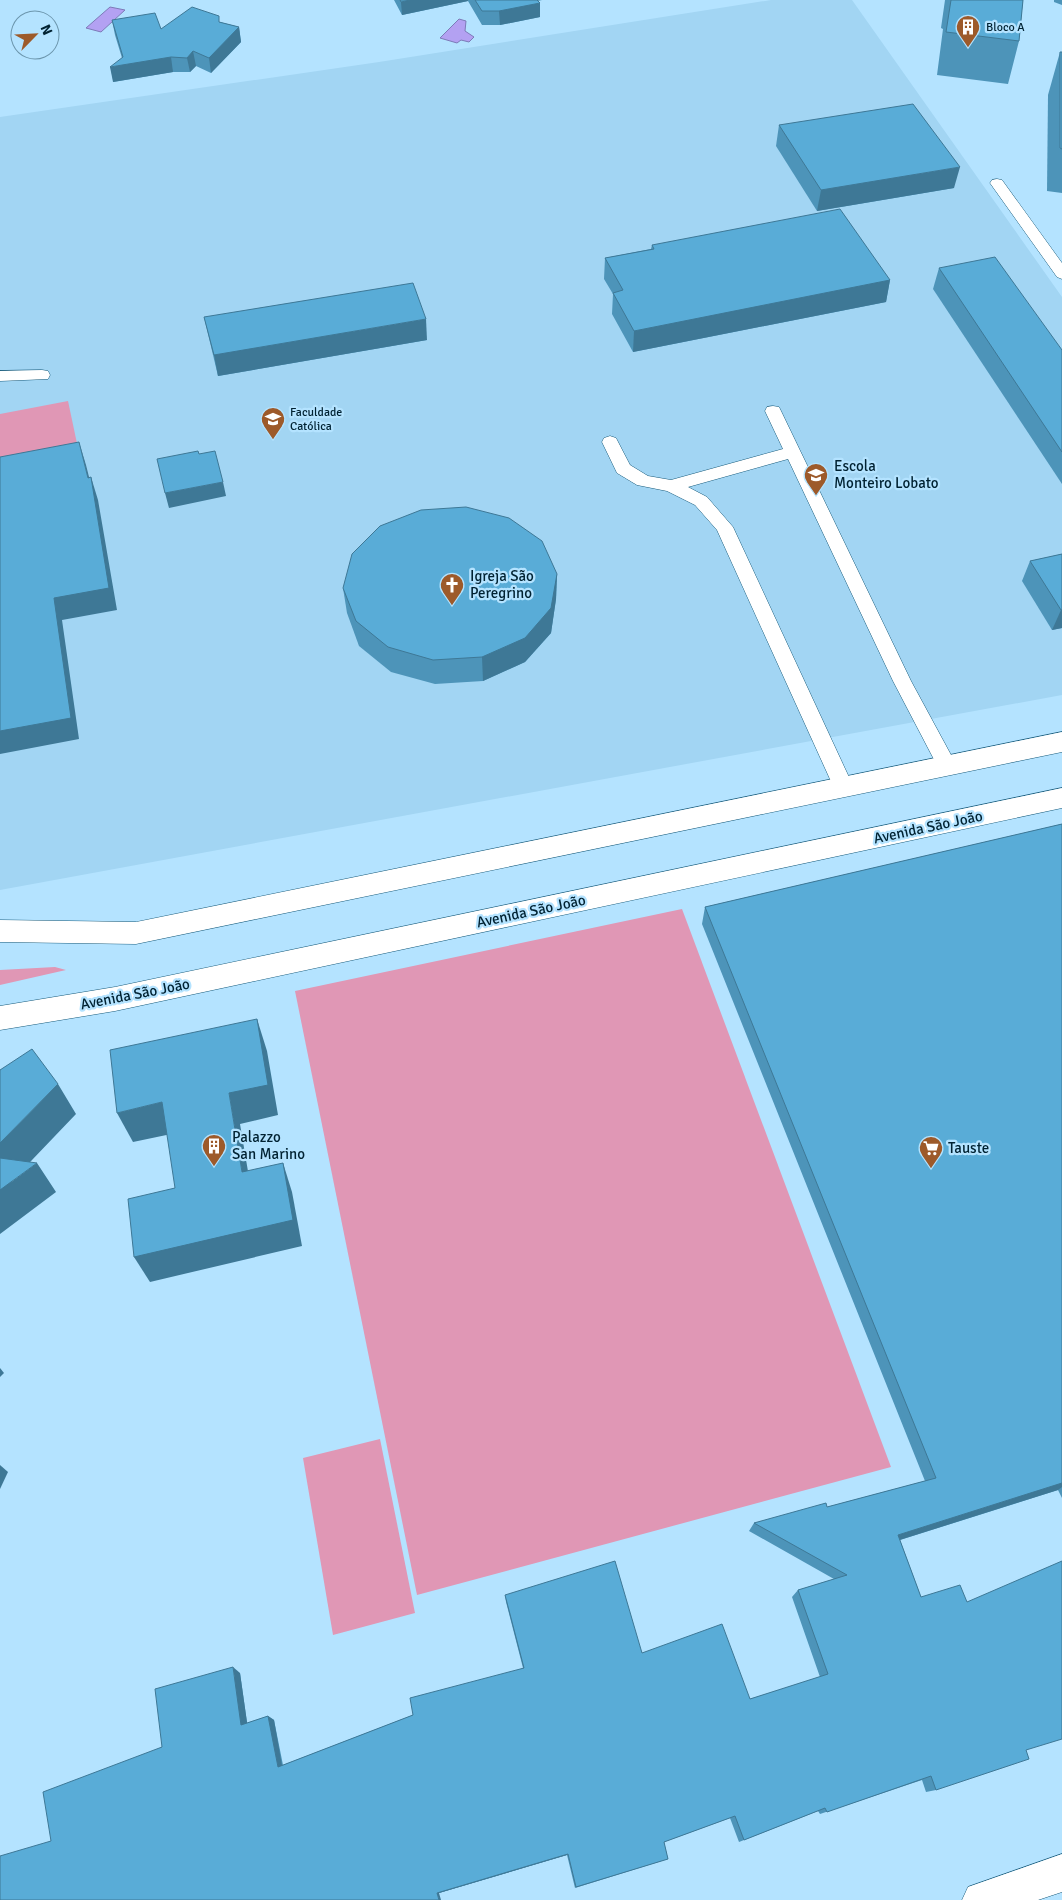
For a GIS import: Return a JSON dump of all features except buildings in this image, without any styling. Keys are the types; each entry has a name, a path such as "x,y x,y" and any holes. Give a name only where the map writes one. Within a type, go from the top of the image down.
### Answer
{"main road":[{"path":"0,931 136,933 1062,742"},
{"name":"Avenida São João","path":"0,1018 124,997 1062,798"},
{"path":"981,1900 1062,1873"}],"lane":[{"path":"997,183 1062,274"},
{"path":"0,376 42,375"},
{"path":"773,411 902,681 947,766"},
{"path":"610,442 623,469 644,481 672,486 701,501 724,527 844,788"},
{"path":"672,486 793,452"}],"shaded area":[{"path":"771,0 852,0 1062,297 1062,695 0,890 0,117 379,62"},
{"path":"110,7 125,10 101,32 86,28"},
{"path":"459,19 466,21 465,31 474,37 469,42 461,40 457,43 440,38"},
{"path":"68,401 79,453 0,468 0,414"},
{"path":"682,909 891,1467 417,1595 295,991"},
{"path":"55,967 66,970 0,985 0,970"},
{"path":"380,1439 415,1613 333,1635 303,1458"}],"place":[{"name":"Bloco A","path":"968,48"},
{"name":"Faculdade Católica","path":"273,440"},
{"name":"Escola Monteiro Lobato","path":"816,496"},
{"name":"Igreja São Peregrino","path":"452,606"},
{"name":"Palazzo San Marino","path":"214,1167"},
{"name":"Tauste","path":"931,1169"}]}
